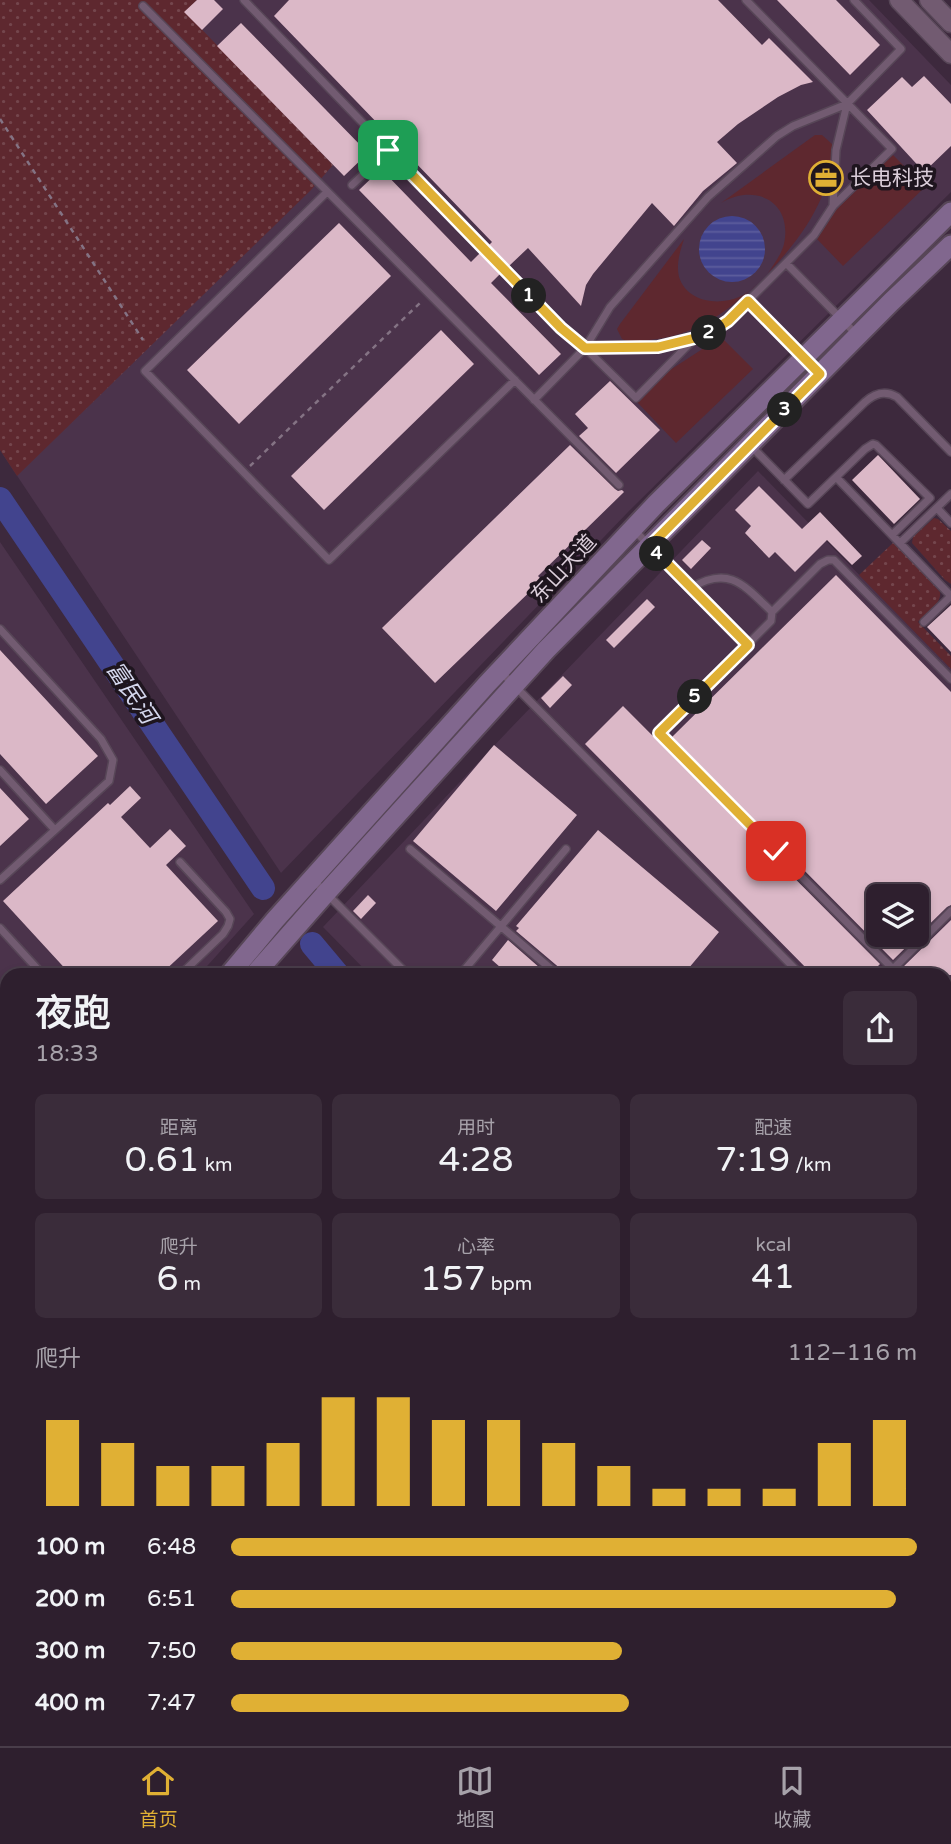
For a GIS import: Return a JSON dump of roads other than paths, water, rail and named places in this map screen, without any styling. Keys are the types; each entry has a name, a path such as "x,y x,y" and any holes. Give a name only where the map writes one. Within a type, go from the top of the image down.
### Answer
{"main road":[{"name":"东山大道","path":"259,968 319,886 499,671 632,529 951,212"},
{"name":"东山大道","path":"236,968 319,886 546,650 951,245"}],"street":[{"path":"899,0 951,54"},
{"path":"929,0 951,23"}],"lane":[{"path":"244,0 561,328 636,398 695,338"},
{"path":"250,7 257,0"},
{"path":"585,348 658,347 695,338 728,321 814,235 832,206 892,149 746,0"},
{"path":"534,400 585,348 610,307 708,197 777,136 793,126 847,104 901,49 854,0"},
{"path":"143,6 619,485"},
{"path":"832,206 836,150 847,104"},
{"path":"352,185 388,150"},
{"path":"327,192 145,371 328,560 515,380"},
{"path":"786,263 858,336"},
{"path":"748,301 820,374"},
{"path":"784,480 865,402 877,394 892,394 897,397 951,452"},
{"path":"750,445 808,504 869,446 873,444 882,448 930,498 892,534"},
{"path":"836,477 951,596 924,622"},
{"path":"900,543 951,494"},
{"path":"937,508 951,523"},
{"path":"632,529 748,645"},
{"path":"886,968 659,733 771,621 772,612 820,564 828,560 834,560 951,679"},
{"path":"691,587 715,577 726,578 750,591 772,612"},
{"path":"0,629 101,739 113,761 108,781 0,880"},
{"path":"499,671 793,968"},
{"path":"0,770 55,830"},
{"path":"410,849 550,968"},
{"path":"466,968 566,849"},
{"path":"180,862 230,919 223,934 187,968"},
{"path":"319,886 401,968"},
{"path":"894,968 951,911"},
{"path":"0,928 37,968"}],"waterway":[{"name":"富民河","path":"0,499 263,888"},
{"name":"富民河","path":"312,944 332,968"}],"place":[{"name":"长电科技","path":"826,178"}]}
